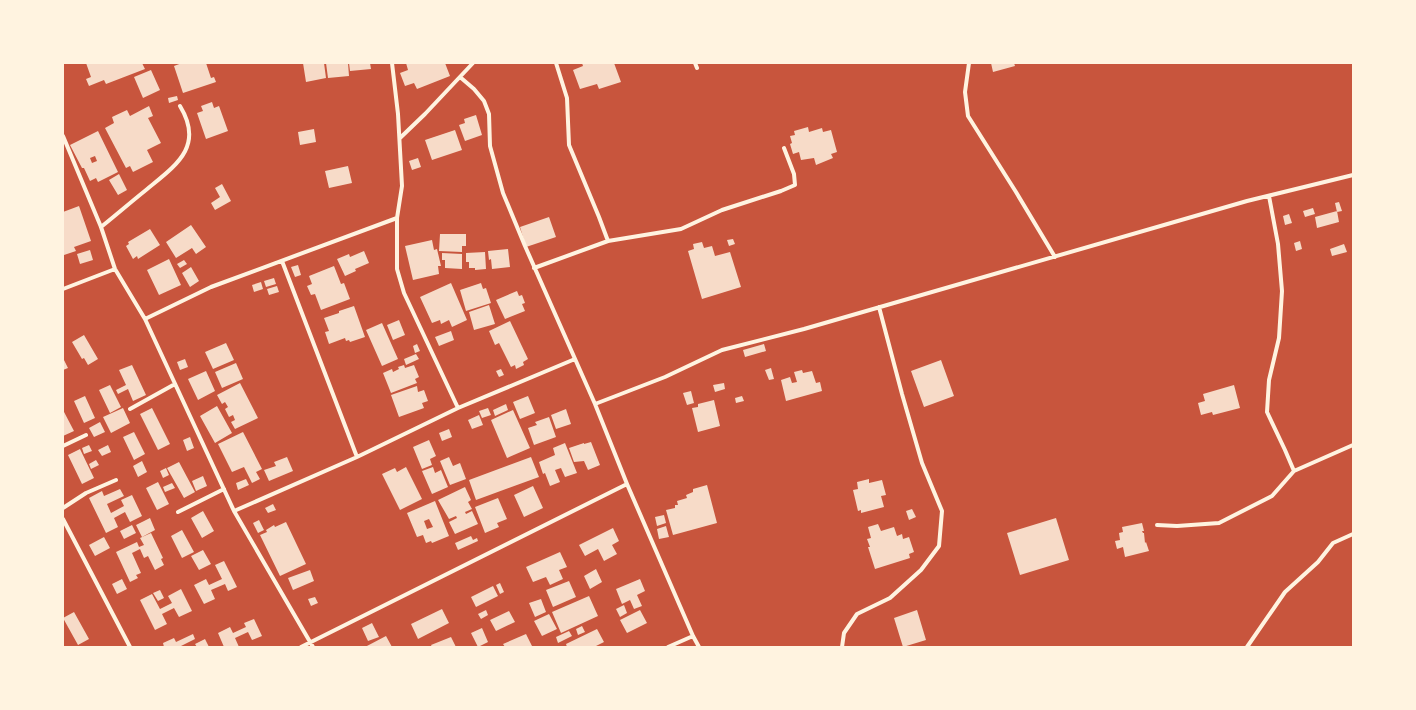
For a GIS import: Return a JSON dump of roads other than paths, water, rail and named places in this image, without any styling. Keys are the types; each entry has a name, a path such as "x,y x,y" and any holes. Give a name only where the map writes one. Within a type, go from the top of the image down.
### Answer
{"street":[{"path":"392,63 400,138 402,186 397,218 397,269 404,293 458,408"},
{"path":"400,138 473,63"},
{"path":"556,63 566,98 569,145 608,241"},
{"path":"695,63 697,68"},
{"path":"969,63 965,92 968,116 1055,257"},
{"path":"460,77 474,89 484,101 489,114 490,146 503,193 534,268 595,404 626,484 692,636 699,647"},
{"path":"101,227 179,162 187,146 189,134 188,121 180,106"},
{"path":"63,136 101,227 115,269 145,319 234,511 313,647"},
{"path":"63,145 68,147"},
{"path":"534,268 608,241 681,229 722,210 782,191 795,185 794,174 784,148"},
{"path":"595,404 664,377 722,350 1269,196 1353,174"},
{"path":"1269,196 1278,244 1282,291 1279,338 1269,380 1267,412 1294,471"},
{"path":"145,319 211,287 397,218"},
{"path":"282,261 357,457"},
{"path":"63,289 115,269"},
{"path":"842,647 844,633 857,614 890,598 921,570 939,546 942,511 922,462 879,307"},
{"path":"234,511 357,457 458,408 575,359"},
{"path":"130,409 175,384"},
{"path":"63,446 86,435"},
{"path":"1157,525 1177,526 1219,523 1272,496 1294,471 1353,445"},
{"path":"63,508 86,493 116,480"},
{"path":"301,647 626,484"},
{"path":"178,512 224,489"},
{"path":"63,519 130,647"},
{"path":"1247,647 1285,592 1318,562 1333,543 1353,534"},
{"path":"668,647 692,636"}]}
